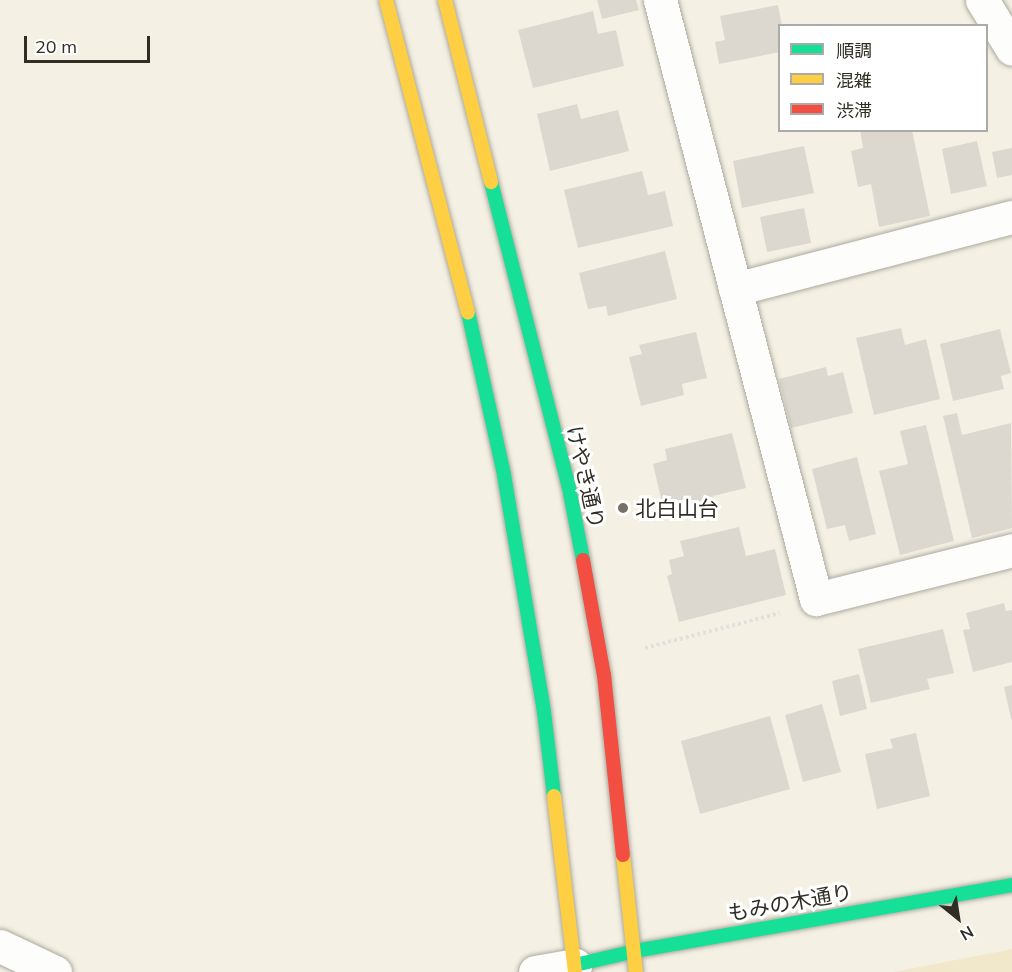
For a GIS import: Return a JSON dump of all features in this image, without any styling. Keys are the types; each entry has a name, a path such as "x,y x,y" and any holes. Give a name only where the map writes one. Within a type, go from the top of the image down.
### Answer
{"street":[{"path":"386,0 470,318 504,475 544,712 575,968 535,972"},
{"name":"けやき通り","path":"445,0 570,493 604,675 636,972"},
{"path":"660,0 816,599 1012,550"},
{"path":"982,0 1012,50"},
{"path":"735,289 1012,217"},
{"name":"もみの木通り","path":"575,968 635,951 1012,885"},
{"path":"0,946 55,972"}],"path":[{"path":"645,648 796,609 816,599"}],"shaded area":[{"path":"1012,949 1012,972 894,972"}],"building":[{"path":"597,0 636,0 639,10 602,19"},
{"path":"778,5 782,24 778,24 778,52 719,64 715,42 725,40 720,16"},
{"path":"593,11 598,34 616,30 624,66 533,88 518,30"},
{"path":"577,104 581,119 618,110 629,151 550,171 537,114"},
{"path":"860,132 912,132 930,216 879,227 871,184 858,187 851,151 863,148"},
{"path":"977,141 987,186 951,194 942,149"},
{"path":"804,146 814,193 742,208 733,161"},
{"path":"1012,148 1012,175 997,178 992,152"},
{"path":"642,171 648,195 665,191 673,226 578,248 564,190"},
{"path":"804,208 811,243 767,252 760,217"},
{"path":"665,251 677,299 608,316 606,306 588,309 579,273"},
{"path":"901,328 905,345 926,339 940,399 874,415 856,338"},
{"path":"1000,329 1011,373 1001,376 1004,389 953,401 940,344"},
{"path":"696,332 707,378 682,384 684,395 641,406 629,357 642,354 639,345"},
{"path":"826,367 828,376 843,372 853,413 791,428 779,379"},
{"path":"957,413 962,435 1011,423 1012,528 972,538 943,416"},
{"path":"926,425 954,541 900,555 879,471 908,464 900,431"},
{"path":"732,433 746,488 713,496 714,503 665,515 653,464 667,460 665,449"},
{"path":"857,457 876,534 849,541 845,525 827,529 812,469"},
{"path":"739,527 746,556 775,549 786,595 679,622 667,576 672,574 669,560 684,556 680,541"},
{"path":"1004,603 1006,611 1012,610 1012,662 973,672 963,630 970,629 966,613"},
{"path":"943,629 954,673 927,679 930,689 871,703 858,649"},
{"path":"859,674 867,709 840,716 832,681"},
{"path":"1012,685 1012,719 1011,719 1004,687"},
{"path":"822,704 841,772 803,782 785,715"},
{"path":"770,716 790,789 700,814 681,741"},
{"path":"916,733 930,796 877,809 865,754 893,748 890,739"}],"traffic: fast":[{"path":"491,182 570,493 583,560"},
{"path":"468,312 504,475 544,712 554,796"},
{"path":"575,965 635,951 1012,885"}],"traffic: slow":[{"path":"386,0 468,312"},
{"path":"445,0 491,182"},
{"path":"554,796 575,972"},
{"path":"623,855 636,972"}],"traffic: jam":[{"path":"583,560 604,675 623,855"}],"place":[{"name":"北白山台","path":"623,508"}]}
